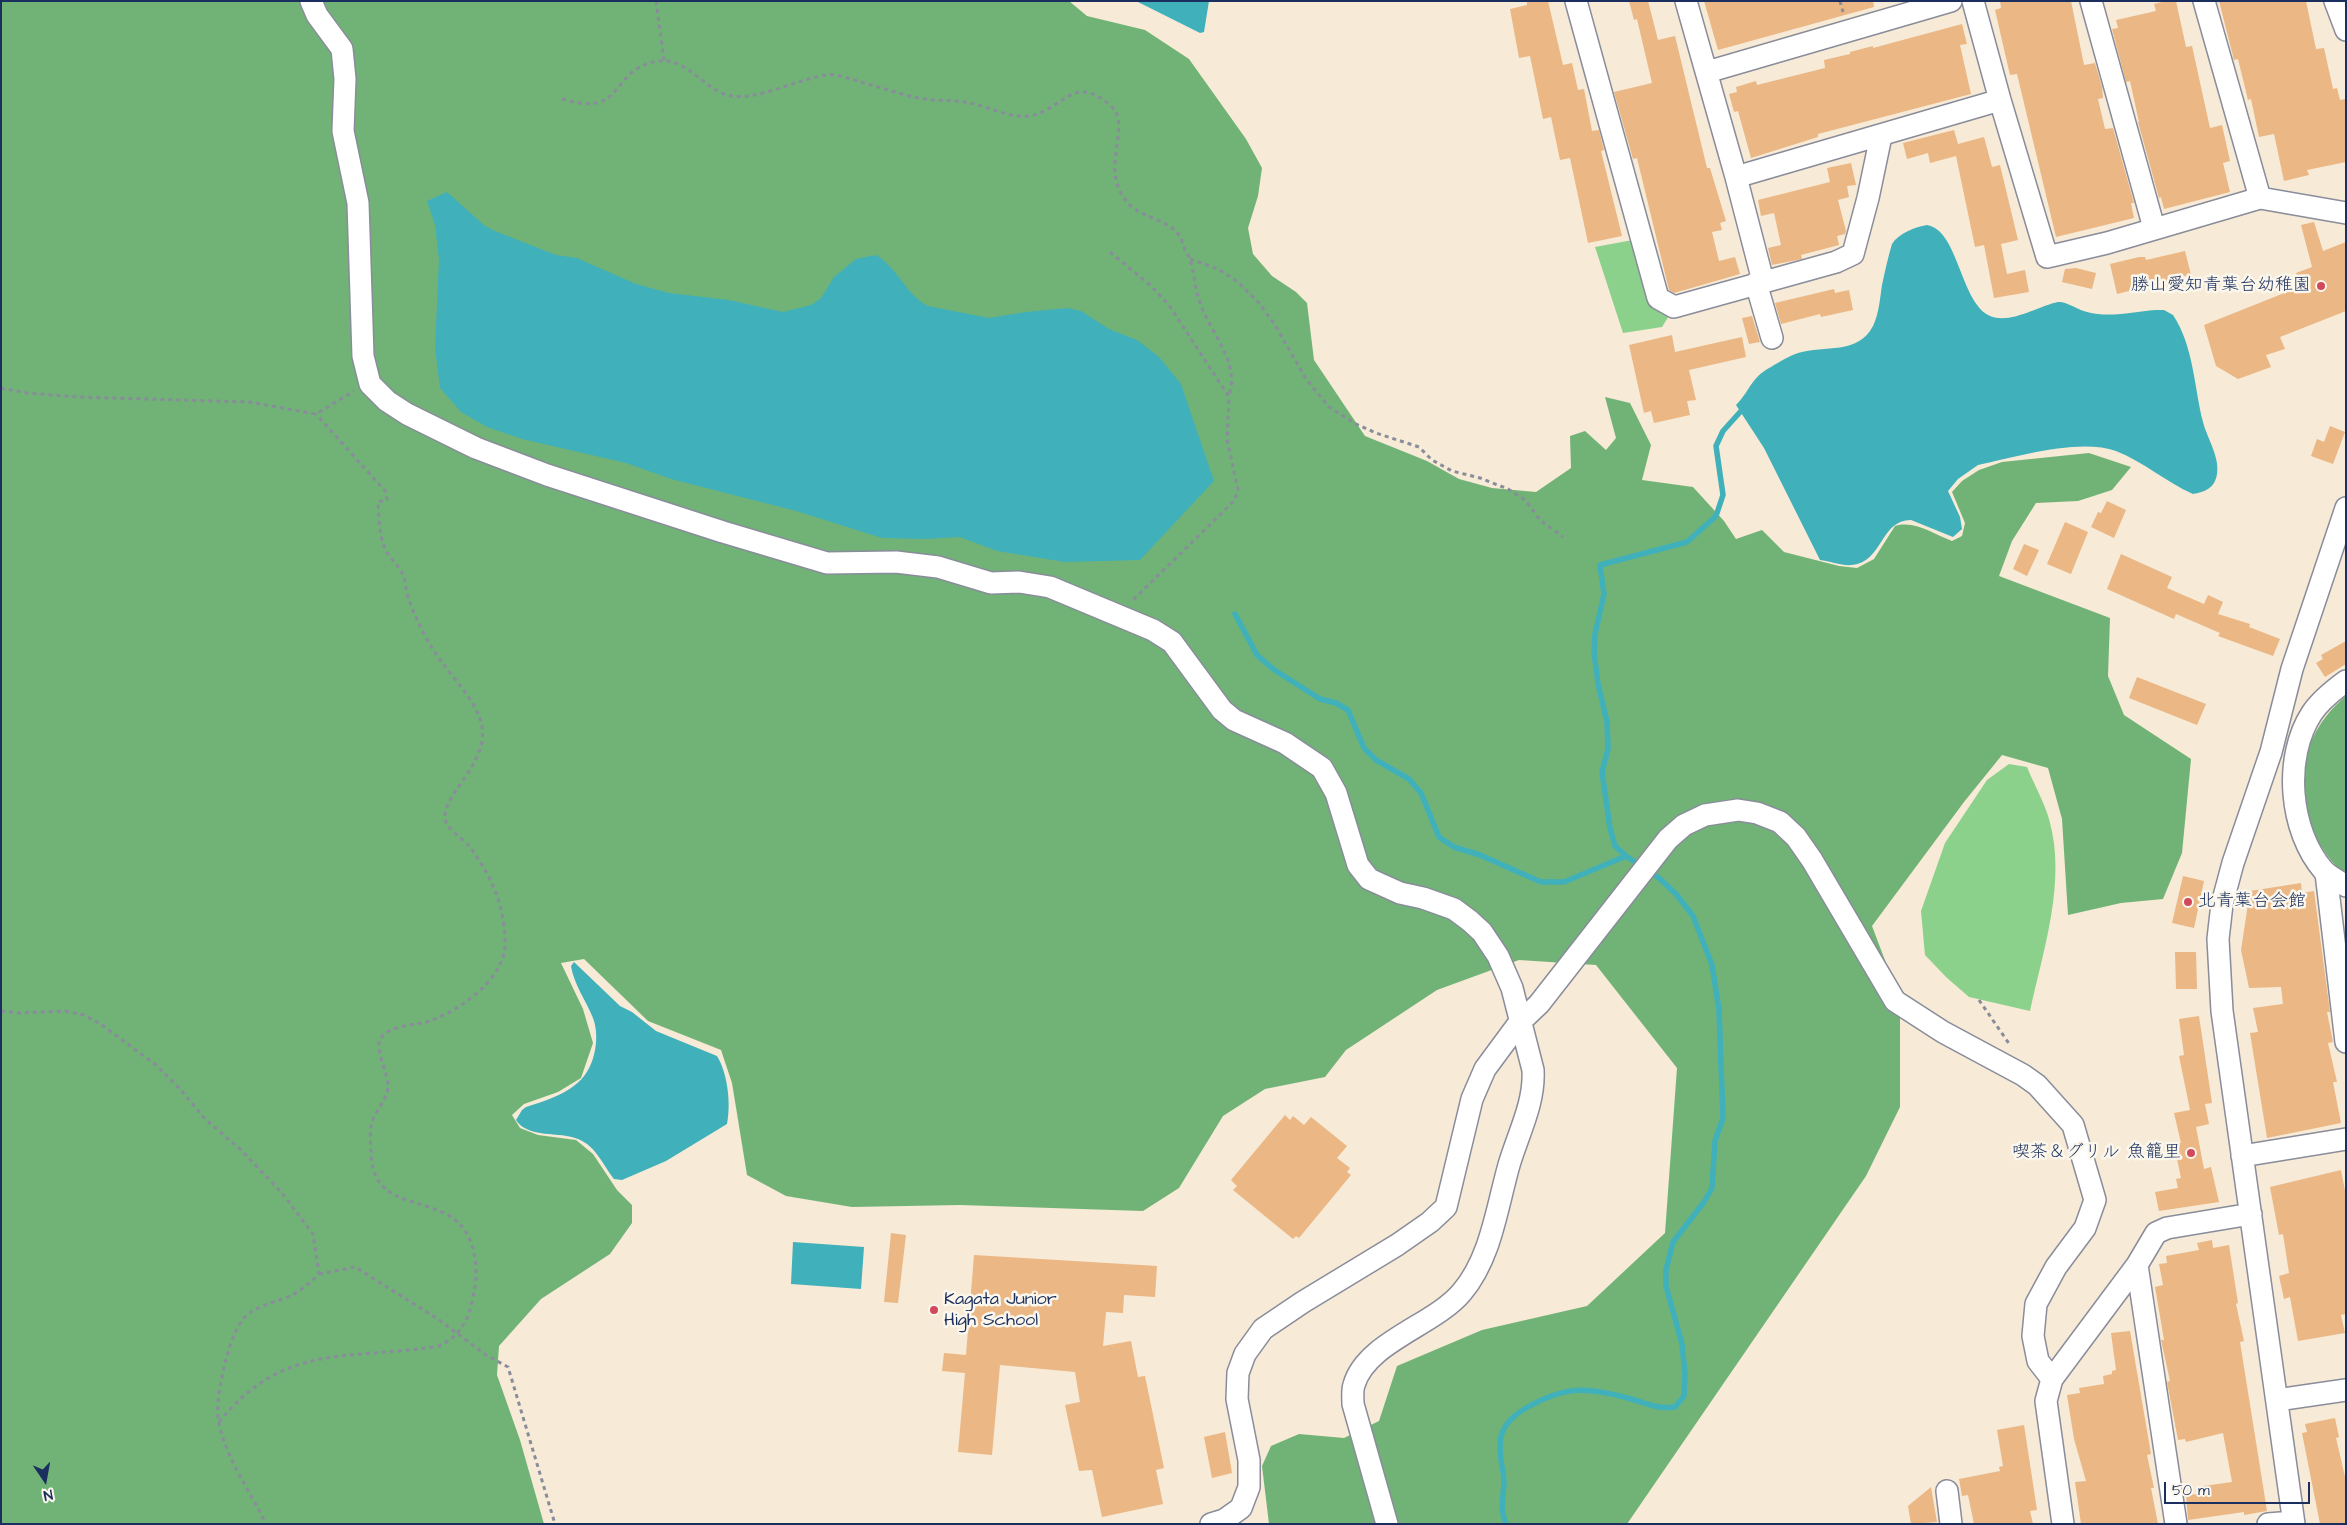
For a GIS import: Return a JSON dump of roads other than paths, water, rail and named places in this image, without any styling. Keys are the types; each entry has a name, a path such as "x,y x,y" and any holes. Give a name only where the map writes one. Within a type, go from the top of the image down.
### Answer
{"street":[{"path":"311,1 317,15 342,49 345,79 343,131 358,203 363,356 370,384 387,401 407,414 476,448 547,475 723,532 827,563 896,562 938,567 991,583 1019,582 1050,587 1125,617 1172,642 1222,710 1234,720 1284,743 1322,768 1336,793 1358,865 1368,879 1400,893 1423,898 1454,909 1482,932 1498,956 1512,988 1534,1082 1521,1132 1509,1165 1500,1205 1476,1270 1463,1291 1446,1309 1391,1342 1366,1363 1354,1385 1353,1404 1386,1524"},
{"path":"1576,1 1658,298 1674,308 1760,282 1836,262 1853,254 1882,136"},
{"path":"1686,1 1736,177 1772,338"},
{"path":"1707,72 1950,1"},
{"path":"1973,1 2000,100 2047,257 2107,243 2260,198 2346,213"},
{"path":"2091,1 2154,228"},
{"path":"2204,1 2260,198"},
{"path":"2335,1 2346,30"},
{"path":"1736,177 1882,136 2000,100"},
{"path":"2268,1524 2294,1523 2222,1011 2218,939 2222,904 2233,863 2271,752 2292,669 2346,508"},
{"path":"2346,681 2313,713 2295,758 2295,805 2299,823 2315,860 2326,873 2346,886"},
{"path":"2271,752 2295,758"},
{"path":"1211,1524 1224,1520 1241,1508 1249,1487 1249,1460 1238,1399 1238,1373 1245,1354 1263,1329 1303,1302 1397,1245 1430,1222 1446,1207 1472,1099 1485,1068 1519,1023 1539,1004 1652,858 1684,825 1705,815 1738,810 1757,812 1780,822 1796,837 1812,860 1895,1001 1943,1032 2023,1075 2037,1085 2072,1126 2095,1200 2085,1228 2056,1267 2036,1304 2033,1336 2038,1360 2052,1379"},
{"path":"2326,873 2346,1042"},
{"path":"2242,1156 2346,1140"},
{"path":"2063,1524 2046,1401 2052,1379 2137,1265 2156,1233 2167,1228 2251,1214"},
{"path":"2137,1265 2176,1524"},
{"path":"2277,1400 2346,1390"},
{"path":"1946,1491 1951,1524"}],"water":[{"path":"1136,1 1209,1 1204,32 1200,33"},
{"path":"447,192 485,226 495,231 556,255 577,258 636,284 669,293 729,300 783,312 811,305 821,298 834,277 856,259 876,255 884,260 920,301 928,306 989,318 1068,308 1081,311 1109,329 1137,340 1159,357 1181,384 1214,481 1140,560 1065,562 997,551 960,537 925,539 882,538 796,511 671,479 626,463 522,439 487,427 461,412 440,388 435,348 439,260 435,225 427,201"},
{"path":"1927,225 1937,230 1946,239 1953,251 1971,295 1979,307 1988,315 1996,318 2014,317 2058,302 2095,314 2112,315 2164,310 2173,315 2185,340 2203,422 2217,461 2216,479 2212,486 2202,492 2193,494 2146,466 2116,451 2084,447 2047,450 1978,465 1958,479 1948,491 1960,517 1962,529 1953,537 1911,520 1901,522 1893,527 1870,557 1862,562 1848,565 1820,560 1764,448 1736,405 1759,375 1784,359 1798,353 1850,345 1867,335 1877,316 1892,244 1908,231"},
{"path":"574,962 620,1006 632,1012 656,1031 717,1056 726,1080 728,1098 727,1124 666,1161 622,1180 614,1179 599,1156 584,1142 571,1137 528,1130 516,1120 526,1107 545,1101 570,1089 582,1079 591,1064 596,1045 595,1026 575,980 571,966"},
{"path":"793,1242 864,1247 861,1289 791,1284"}],"waterway":[{"path":"1506,1524 1502,1510 1504,1479 1500,1443 1504,1428 1516,1414 1553,1395 1577,1390 1602,1392 1662,1407 1675,1407 1684,1396 1685,1374 1682,1344 1666,1286 1666,1270 1673,1242 1704,1202 1712,1188 1715,1141 1723,1118 1719,1010 1712,965 1693,916 1676,894 1659,878 1626,856 1615,846 1610,828 1602,772 1608,749 1607,722 1598,684 1594,652 1595,634 1604,594 1600,565 1687,542 1716,516 1723,495 1716,446 1723,431 1741,411 1746,410"},
{"path":"1235,614 1257,655 1273,669 1320,699 1336,703 1348,710 1364,748 1376,760 1409,779 1421,793 1439,837 1454,847 1480,855 1541,882 1564,882 1626,856"}],"place":[{"name":"勝山愛知青葉台幼稚園","path":"2321,286"},
{"name":"北青葉台会館","path":"2188,902"},
{"name":"喫茶＆グリル 魚籠里","path":"2191,1153"},
{"name":"Kagata Junior High School","path":"934,1310"}]}
